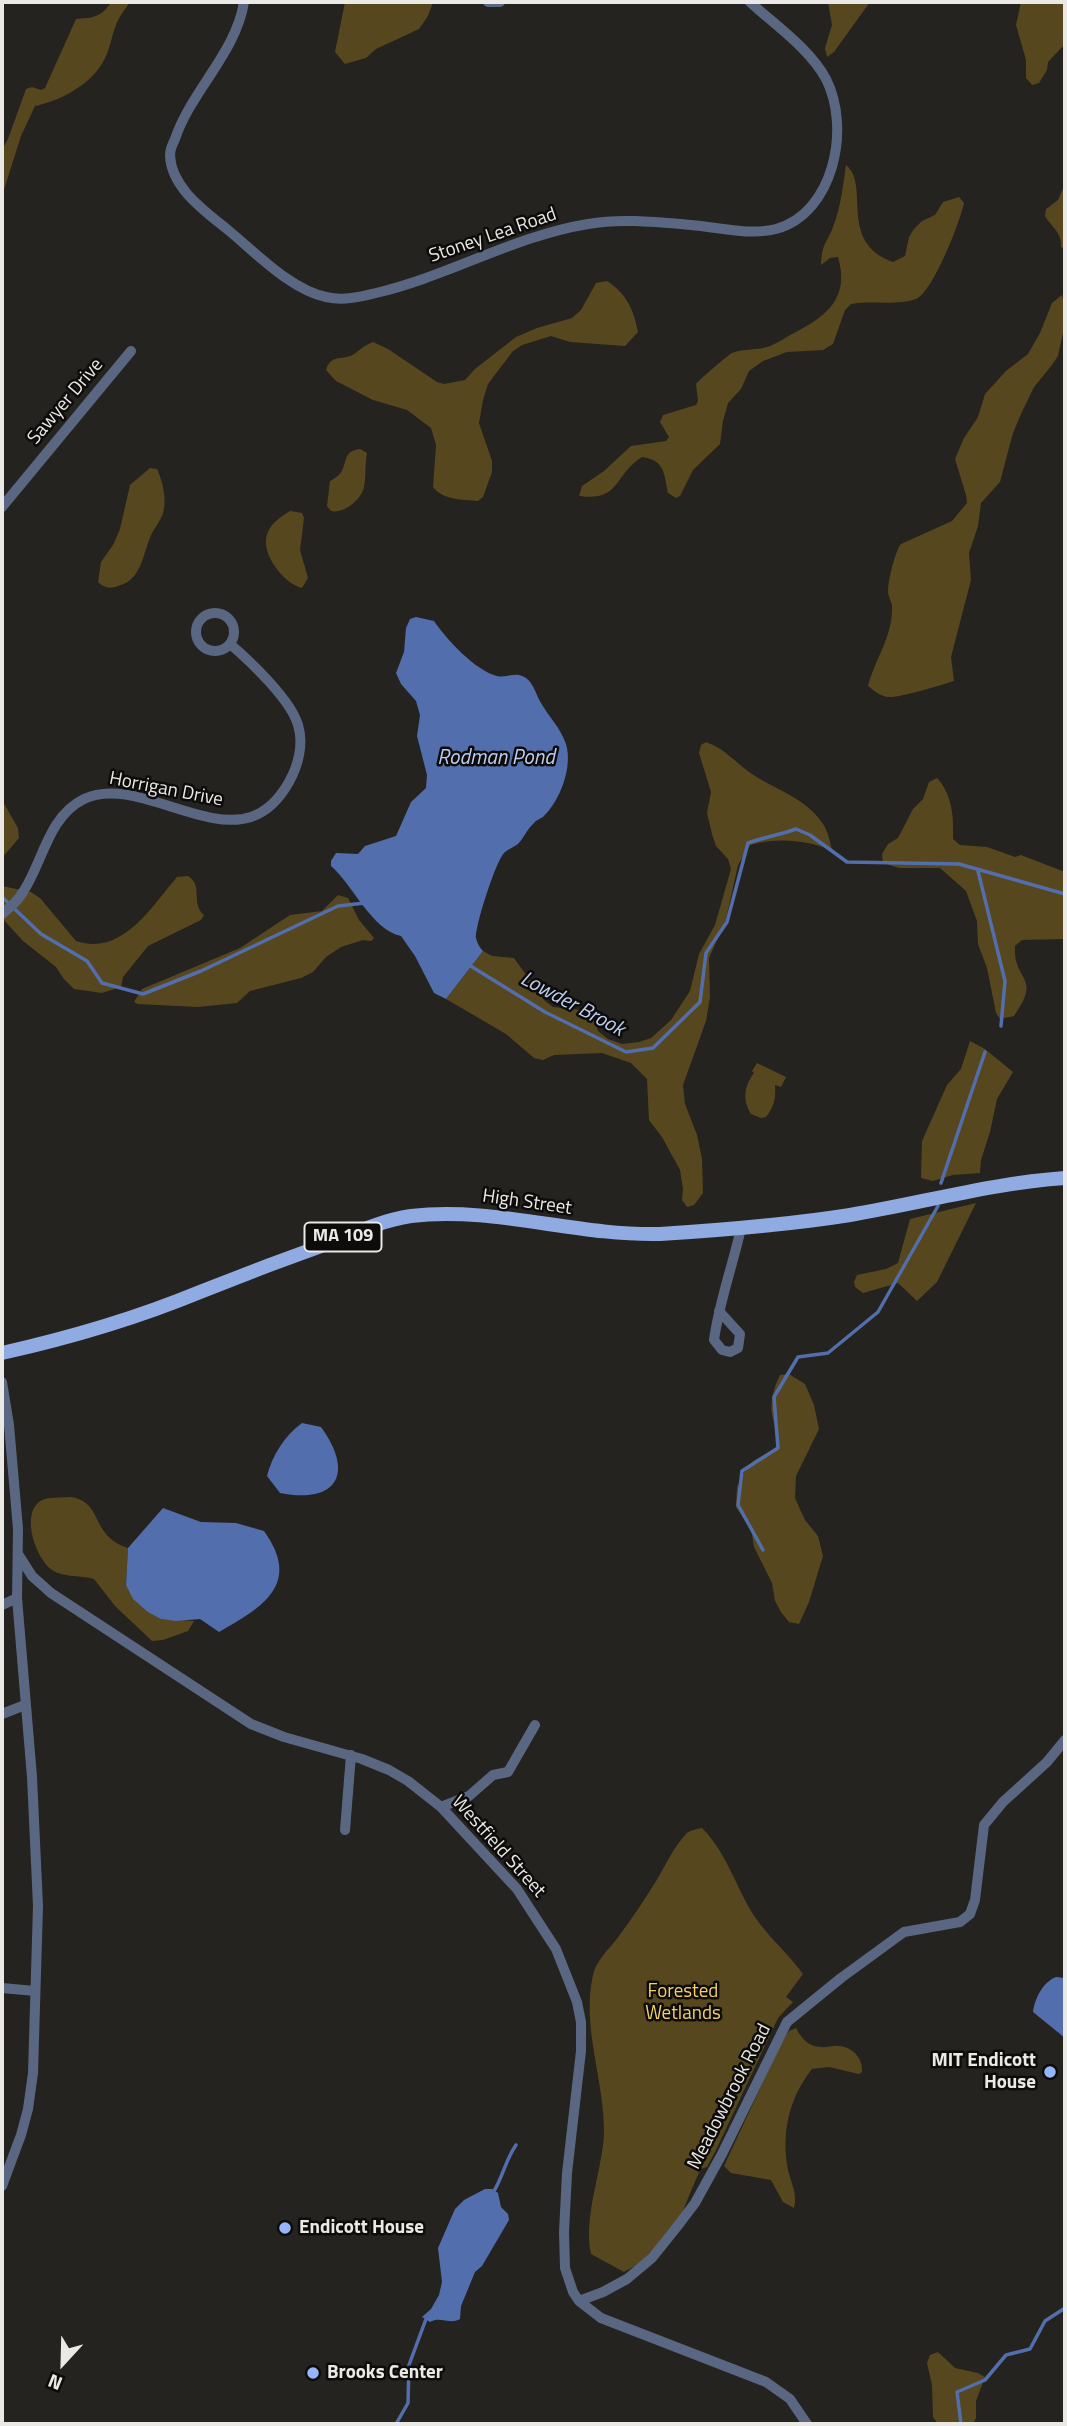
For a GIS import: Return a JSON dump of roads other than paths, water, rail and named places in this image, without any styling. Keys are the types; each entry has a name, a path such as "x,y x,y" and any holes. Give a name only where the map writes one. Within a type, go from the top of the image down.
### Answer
{"main road":[{"name":"High Street","path":"2,1353 121,1320 197,1294 260,1267 372,1226 411,1216 451,1213 476,1215 632,1234 741,1228 848,1215 984,1188 1065,1178"}],"street":[{"name":"Stoney Lea Road","path":"244,2 234,34 187,111 177,133 170,154 178,180 196,204 301,287 324,297 349,299 396,289 509,246 587,224 608,221 677,224 738,231 775,229 803,216 830,172 836,153 838,116 826,79 808,55 750,2"},
{"path":"488,2 500,2"},
{"name":"Sawyer Drive","path":"2,507 131,351"},
{"name":"Horrigan Drive","path":"9,908 32,876 59,820 82,800 97,794 123,795 231,820 251,817 274,804 297,769 300,744 298,724 265,678 230,645"},
{"path":"719,1311 741,1228"},
{"path":"2,1382 9,1425 18,1553 17,1598 37,1860 33,2073 28,2109 2,2186"},
{"name":"Westfield Street","path":"18,1553 32,1576 51,1593 251,1724 284,1737 351,1755 389,1770 440,1807 517,1889 556,1949 577,2003 581,2022 582,2052 571,2127 564,2232 565,2268 579,2301"},
{"path":"2,1605 17,1598"},
{"path":"2,1714 24,1705"},
{"path":"440,1807 469,1796 493,1775 508,1772 535,1725"},
{"name":"Meadowbrook Road","path":"579,2301 627,2279 652,2258 695,2203 787,2022 860,1963 904,1932 960,1922 970,1914 975,1900 985,1825 1003,1802 1047,1762 1065,1740"},
{"path":"345,1830 351,1755"},
{"path":"2,1988 35,1991"},
{"path":"579,2301 590,2312 620,2326 765,2382 790,2399 807,2424"}],"water":[{"name":"Rodman Pond","path":"416,617 434,621 462,653 489,673 500,676 519,675 528,679 561,732 568,753 564,783 555,802 518,844 500,858 477,931 476,940 483,951 446,999 434,993 401,936 391,932 372,916 331,866 336,853 358,854 365,846 396,836 411,802 426,788 427,775 417,736 420,715 416,701 401,684 396,673 404,652 406,628 410,619"},
{"path":"302,1423 321,1427 331,1444 337,1459 335,1482 315,1494 280,1493 267,1476 269,1468 285,1440"},
{"path":"163,1508 201,1522 236,1523 264,1531 275,1550 279,1566 278,1580 263,1603 219,1632 200,1619 161,1619 133,1599 126,1585 128,1548"},
{"path":"1056,1977 1065,1978 1065,2038 1033,2012 1040,1991"},
{"path":"485,2189 498,2193 501,2207 508,2214 509,2220 482,2266 475,2272 461,2306 460,2319 430,2322 422,2317 431,2309 439,2295 442,2282 438,2248 455,2209 464,2200"}],"waterway":[{"name":"Lowder Brook","path":"469,965 545,1012 626,1052 653,1048 700,1002 706,953 727,922 748,843 796,829 810,835 847,862 959,864 1065,894"},
{"path":"978,871 1005,981 1001,1026"},
{"name":"Lowder Brook","path":"2,897 41,934 87,961 102,983 143,994 201,971 338,906 365,903"},
{"path":"941,1183 985,1052"},
{"path":"763,1550 738,1505 742,1471 778,1448 774,1397 798,1357 828,1353 878,1312 938,1206"},
{"path":"494,2191 516,2145"},
{"path":"961,2424 957,2392 985,2380 1006,2355 1030,2349 1045,2321 1065,2308"},
{"path":"396,2424 408,2403 409,2365 426,2319"}],"place":[{"name":"MIT Endicott House","path":"1050,2072"},
{"name":"Endicott House","path":"285,2228"},
{"name":"Brooks Center","path":"313,2373"}],"park label":[{"name":"Forested Wetlands","path":"683,2003"}]}
